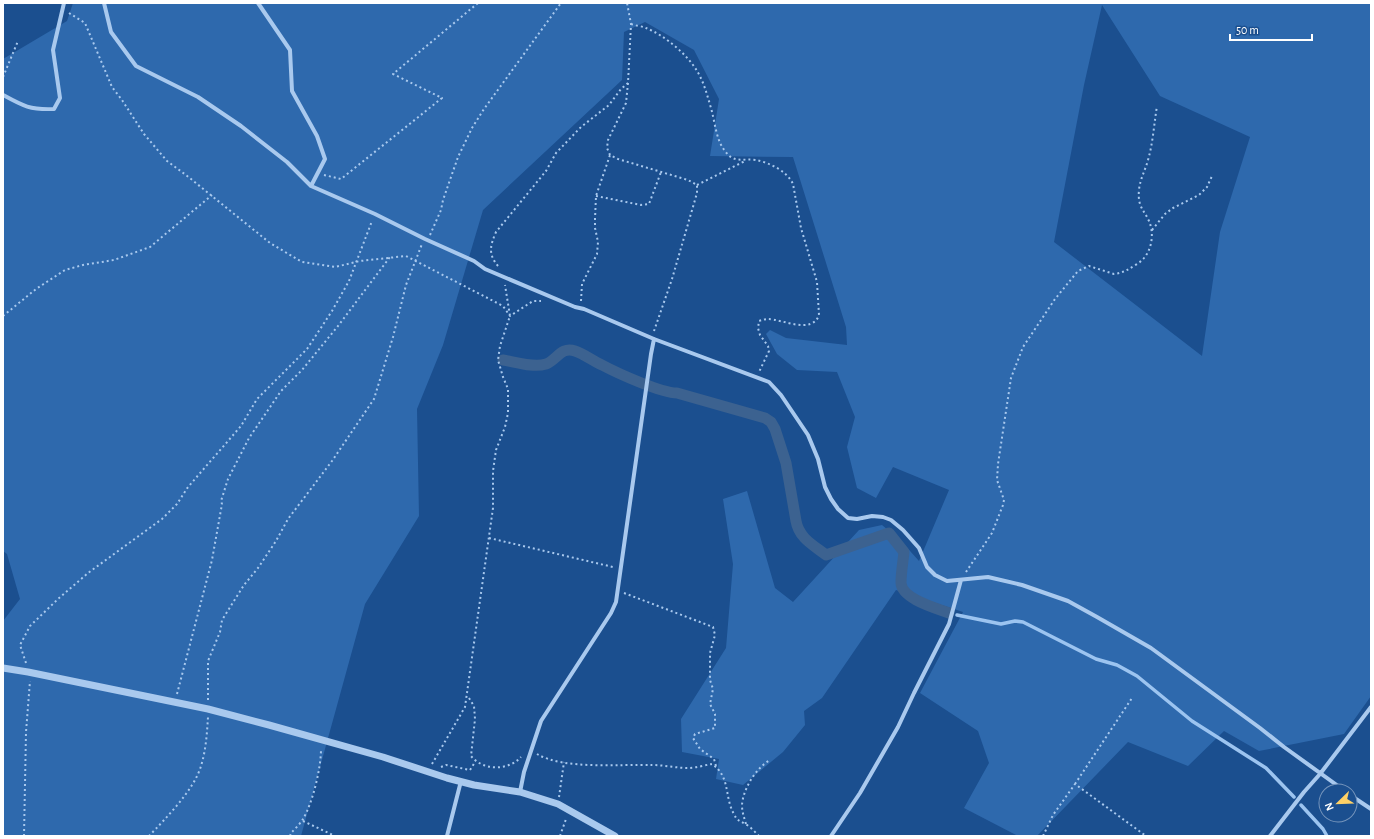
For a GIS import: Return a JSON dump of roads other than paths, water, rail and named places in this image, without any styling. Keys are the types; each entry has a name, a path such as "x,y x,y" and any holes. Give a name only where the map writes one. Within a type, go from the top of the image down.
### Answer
{"street":[{"path":"3,95 21,105 38,109 54,109 60,98 53,50 64,3"},
{"path":"104,3 111,32 136,66 198,98 241,126 287,162 311,186 375,214 474,261 485,269 653,338 769,382 781,395 808,435 818,460 825,487 838,509 848,518 856,519 872,516 883,517 891,520 903,530 919,548 927,567 947,581 988,577 1022,585 1080,608 1151,648 1333,783"},
{"path":"258,3 290,50 292,91 317,136 325,158 311,186"},
{"path":"520,792 541,721 611,613 616,602 653,338"},
{"path":"831,836 860,793 898,727 950,624 961,580"},
{"path":"3,668 208,709 383,757 438,776 474,785 520,792 558,804 616,836"},
{"path":"1270,836 1371,707"},
{"path":"447,836 461,781"},
{"path":"1358,800 1371,809"}],"waterway":[{"path":"503,360 530,365 541,365 550,362 566,350 575,351 618,373 661,390 677,393 765,418 771,422 775,429 786,463 796,521 803,537 826,555 889,533 904,552 901,579 903,589 907,594 920,602 949,613"},
{"path":"957,615 1001,624 1015,621 1023,622 1096,659 1117,665 1137,676 1192,721 1266,768 1294,797"},
{"path":"1301,805 1323,829 1327,836"}]}
